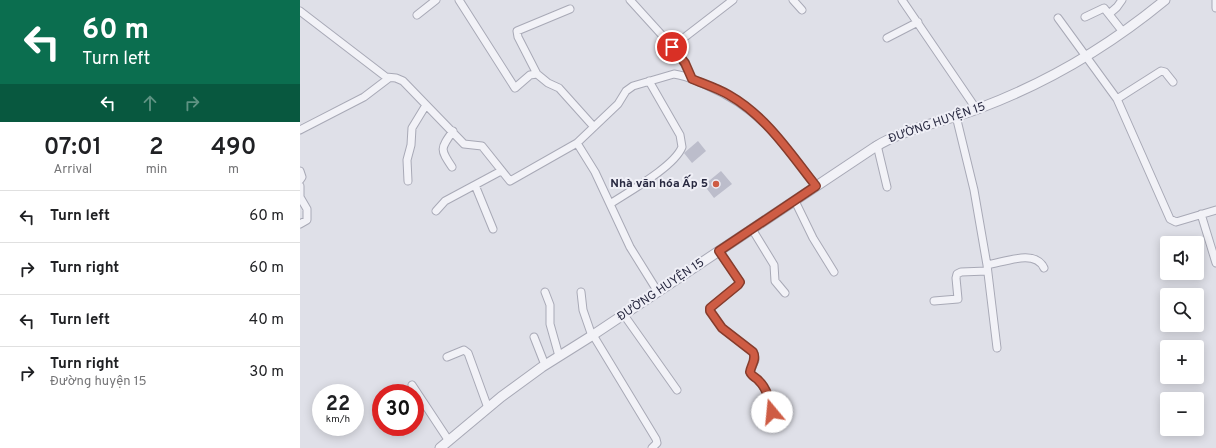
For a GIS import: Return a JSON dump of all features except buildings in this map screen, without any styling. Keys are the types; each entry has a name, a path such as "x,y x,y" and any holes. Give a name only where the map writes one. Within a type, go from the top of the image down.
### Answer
{"street":[{"path":"417,15 436,0"},
{"path":"459,0 515,88 530,75 537,74"},
{"path":"630,0 685,63 692,79"},
{"path":"672,47 733,0"},
{"path":"793,0 802,10"},
{"path":"902,0 977,110"},
{"path":"1109,14 1118,7 1122,0"},
{"path":"1216,0 1216,8"},
{"name":"ĐƯỜNG HUYỆN 15","path":"440,448 488,408 545,365 624,315 877,145 919,128 977,110 1050,79 1087,57 1123,32 1159,2"},
{"path":"1086,17 1101,8 1104,8 1123,32"},
{"path":"570,9 517,31 518,38 537,74 548,83 559,88 594,127"},
{"path":"300,11 390,78"},
{"path":"1058,18 1117,99 1170,219 1176,222 1216,210"},
{"path":"888,38 918,22"},
{"path":"1117,99 1161,71 1165,72 1173,82"},
{"path":"300,130 364,97 390,78 396,78 403,81 466,145 482,146 508,180 512,181 577,143 618,104 626,91 640,83 674,74 692,79 729,95 753,112 774,132 816,186"},
{"path":"610,204 654,175 676,157 682,147 680,135 649,81"},
{"path":"408,181 407,160 411,146 412,128 426,105"},
{"path":"956,116 974,190 987,268 996,348"},
{"path":"452,167 442,150 442,146 453,131"},
{"path":"577,143 595,172 630,247 658,292"},
{"path":"877,145 887,187"},
{"path":"436,211 445,201 501,171"},
{"path":"475,185 493,229"},
{"path":"300,186 300,196 308,215 307,220 300,224"},
{"path":"795,201 813,238 834,272"},
{"path":"1201,214 1216,264"},
{"path":"752,229 774,265 775,281 785,293"},
{"path":"719,251 740,282 710,308 710,311 722,328 753,352 755,360 750,372 751,375 760,381 772,412"},
{"path":"934,302 958,299 957,274 961,272 1032,258 1041,262 1044,268"},
{"path":"545,292 550,305 550,324 559,356"},
{"path":"580,292 583,310 592,336 656,439 657,443 652,448"},
{"path":"624,315 676,390"},
{"path":"534,338 545,365"},
{"path":"447,357 464,350 468,353 488,408"},
{"path":"424,404 448,441"}],"place":[{"name":"Nhà văn hóa Ấp 5","path":"716,184"}],"route":[{"path":"672,47 685,63 692,79 729,95 753,112 774,132 816,186 719,251 740,282 719,302 710,308 710,311 726,332 750,348 753,352 755,360 750,372 751,375 760,381 770,402 772,412"}]}
